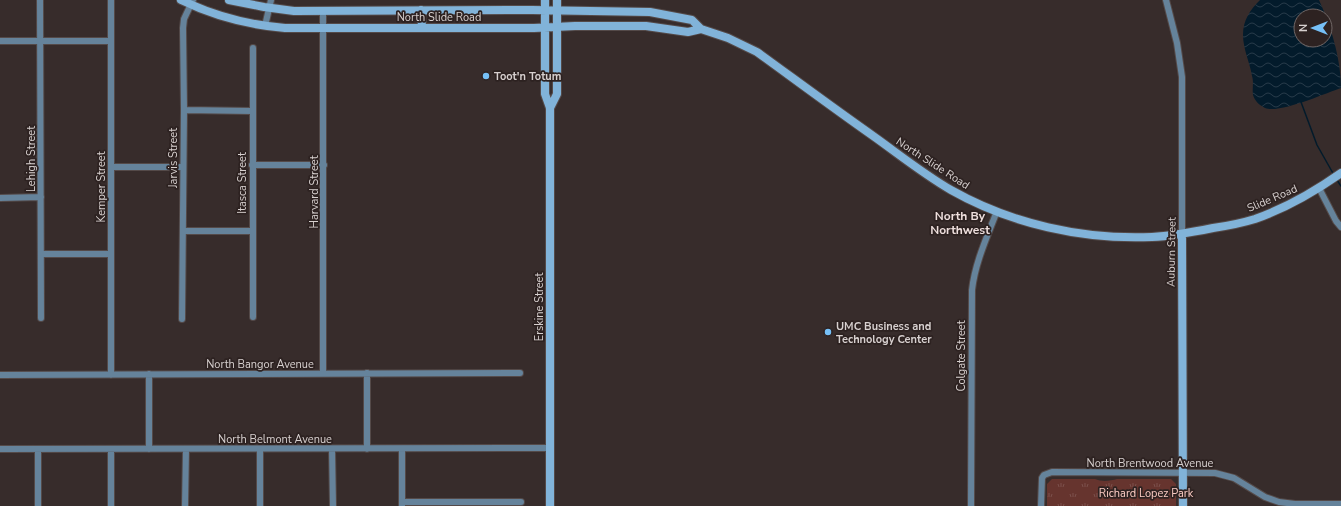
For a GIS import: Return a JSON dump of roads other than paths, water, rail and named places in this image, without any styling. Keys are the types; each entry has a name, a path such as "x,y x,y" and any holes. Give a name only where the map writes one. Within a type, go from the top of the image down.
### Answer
{"main road":[{"name":"North Slide Road","path":"181,0 192,2 228,19 285,28 545,28 646,26 688,32 702,29"},
{"name":"North Slide Road","path":"229,0 270,4 294,10 557,10 650,12 692,20 702,29 728,38 757,52 915,166 952,190 997,211 1018,219 1083,234 1116,237 1153,237 1182,234"},
{"name":"Erskine Street","path":"545,0 545,94 550,108 550,506"},
{"name":"Erskine Street","path":"550,108 557,94 557,0"},
{"path":"421,10 422,28"},
{"name":"Slide Road","path":"1182,234 1254,219 1289,204 1322,187 1341,173"},
{"name":"Auburn Street","path":"1182,234 1183,506"}],"street":[{"name":"Lehigh Street","path":"40,0 41,318"},
{"name":"Kemper Street","path":"111,0 111,375"},
{"name":"Auburn Street","path":"1166,0 1177,42 1182,77 1182,234"},
{"name":"Jarvis Street","path":"182,319 184,110 183,28 184,19 192,2"},
{"path":"265,26 270,4"},
{"name":"Harvard Street","path":"323,10 324,373"},
{"path":"0,41 111,41"},
{"name":"Itasca Street","path":"253,48 253,318"},
{"path":"184,110 252,111"},
{"path":"252,165 324,165"},
{"path":"111,167 183,167"},
{"path":"1322,187 1336,221 1341,228"},
{"path":"0,198 41,197"},
{"name":"Colgate Street","path":"971,506 972,290 979,257 997,211"},
{"path":"183,231 252,231"},
{"path":"41,254 111,254"},
{"path":"367,373 367,449"},
{"name":"North Bangor Avenue","path":"0,375 520,373"},
{"path":"149,374 149,449"},
{"name":"North Belmont Avenue","path":"0,449 550,448"},
{"path":"38,449 38,506"},
{"path":"111,449 111,506"},
{"path":"186,449 186,506"},
{"path":"260,449 260,506"},
{"path":"332,449 333,506"},
{"path":"402,449 402,504 521,502"},
{"name":"North Brentwood Avenue","path":"1041,506 1042,478 1044,475 1052,472 1211,472 1227,475 1240,481 1265,497 1279,502 1320,505 1341,504"}],"water":[{"path":"1260,0 1319,0 1322,8 1293,8 1293,48 1333,48 1333,39 1341,77 1341,88 1291,106 1272,109 1261,106 1253,95 1253,78 1244,45 1243,30 1250,12"}],"waterway":[{"path":"1301,102 1317,145 1334,175"},
{"path":"1337,180 1341,186"}],"place":[{"name":"Toot'n Totum","path":"486,76"},
{"name":"UMC Business and Technology Center","path":"828,332"}],"district":[{"name":"North By Northwest","path":"960,223"}],"park label":[{"name":"Richard Lopez Park","path":"1146,493"}]}
